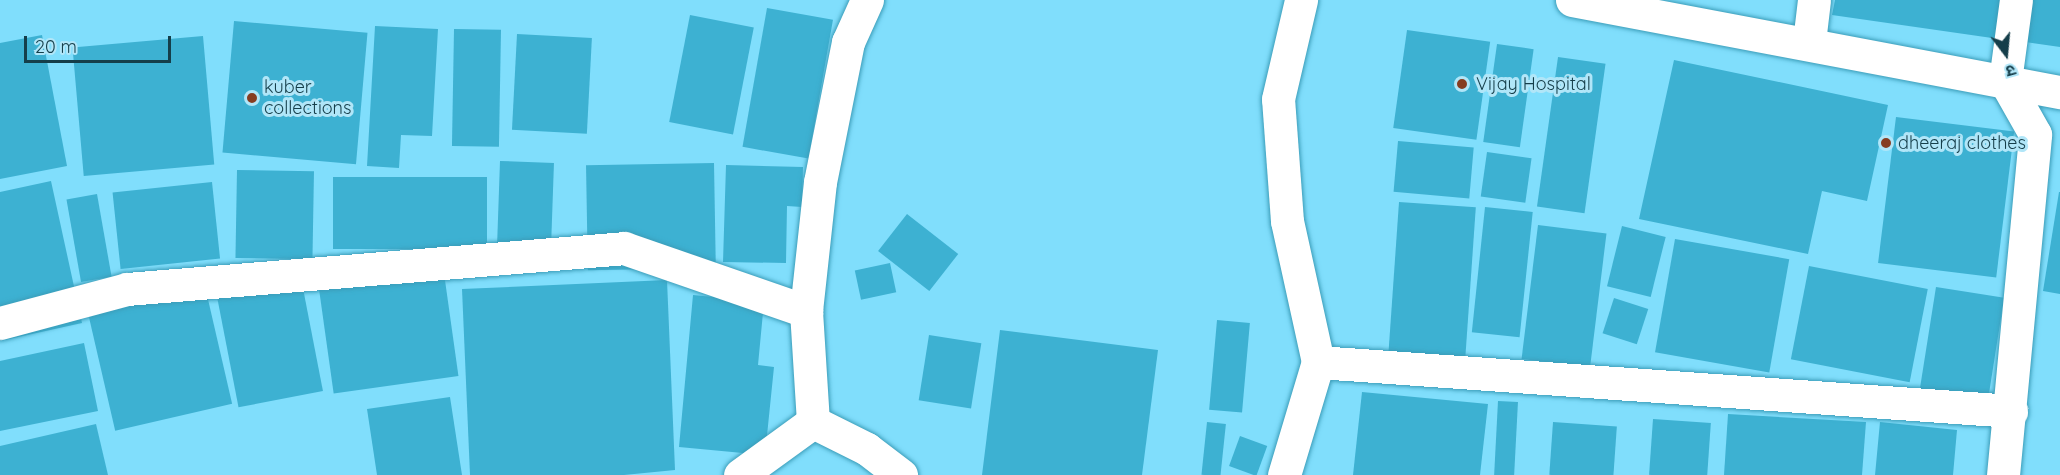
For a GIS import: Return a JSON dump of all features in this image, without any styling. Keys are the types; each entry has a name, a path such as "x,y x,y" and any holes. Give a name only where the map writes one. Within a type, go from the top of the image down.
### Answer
{"street":[{"path":"813,422 806,311 819,182 848,42 867,0"},
{"path":"1284,475 1318,362 1287,221 1278,99 1300,0"},
{"path":"1572,0 1809,42 2060,92"},
{"path":"1809,42 1814,0"},
{"path":"2003,475 2011,411 2035,134 2005,81 2016,0"},
{"path":"0,323 127,289 624,248 806,311"},
{"path":"1318,362 2011,411"},
{"path":"740,475 813,422"},
{"path":"813,422 867,449 901,475"}],"building":[{"path":"1835,0 2005,0 1999,39 1832,15"},
{"path":"2032,0 2060,0 2060,47 2025,42"},
{"path":"767,8 833,20 808,158 743,147"},
{"path":"690,15 754,27 733,134 669,122"},
{"path":"234,21 367,33 356,164 222,152"},
{"path":"375,26 438,29 432,136 401,135 399,168 367,166"},
{"path":"454,29 501,30 499,147 452,146"},
{"path":"1407,30 1490,42 1476,140 1393,128"},
{"path":"517,34 592,38 587,134 512,130"},
{"path":"42,35 67,166 0,179 0,43"},
{"path":"203,36 214,165 84,176 72,47"},
{"path":"1497,44 1534,49 1520,147 1483,142"},
{"path":"1558,57 1606,64 1585,213 1537,207"},
{"path":"1674,60 1888,105 1867,201 1822,191 1808,254 1639,219"},
{"path":"1896,117 2014,132 1996,277 1878,263"},
{"path":"1398,141 1474,148 1469,198 1394,192"},
{"path":"1487,152 1532,158 1525,203 1481,197"},
{"path":"500,161 554,163 551,256 497,254"},
{"path":"714,163 716,268 588,270 586,165"},
{"path":"726,165 803,167 802,207 787,206 786,263 723,262"},
{"path":"237,170 314,171 312,259 235,258"},
{"path":"333,177 487,177 487,249 333,249"},
{"path":"51,181 82,323 0,341 0,192"},
{"path":"212,182 220,259 121,269 113,192"},
{"path":"2060,192 2060,294 2043,291"},
{"path":"97,194 112,277 81,282 66,199"},
{"path":"1399,202 1476,207 1465,358 1388,353"},
{"path":"1485,207 1533,212 1520,337 1472,332"},
{"path":"907,214 958,254 929,291 878,251"},
{"path":"1538,225 1606,233 1590,367 1522,359"},
{"path":"1622,226 1666,237 1651,297 1607,286"},
{"path":"1675,239 1789,259 1769,372 1655,352"},
{"path":"890,263 896,292 861,300 855,270"},
{"path":"443,266 458,376 334,393 318,284"},
{"path":"1809,266 1928,289 1910,382 1791,359"},
{"path":"301,278 323,391 239,407 217,294"},
{"path":"667,280 675,470 624,475 470,475 462,289"},
{"path":"204,282 232,404 115,431 87,309"},
{"path":"1936,287 2004,298 1988,402 1920,391"},
{"path":"693,295 764,302 758,365 774,367 765,455 679,447"},
{"path":"1614,298 1648,309 1637,344 1603,333"},
{"path":"1217,320 1250,323 1242,413 1209,410"},
{"path":"1000,330 1158,350 1142,475 982,475"},
{"path":"929,335 981,343 971,408 919,400"},
{"path":"84,343 98,411 0,431 0,361"},
{"path":"1362,392 1488,404 1480,475 1353,475"},
{"path":"450,397 462,475 377,475 367,409"},
{"path":"1498,401 1518,402 1514,475 1494,475"},
{"path":"1728,414 1866,422 1862,475 1724,475"},
{"path":"1653,419 1711,423 1707,475 1649,475"},
{"path":"1207,422 1226,424 1221,475 1201,475"},
{"path":"1553,422 1617,426 1613,475 1549,475"},
{"path":"1880,422 1957,430 1953,475 1875,475"},
{"path":"96,424 108,475 0,475 0,446"},
{"path":"1240,436 1267,446 1257,475 1229,466"}],"place":[{"name":"Vijay Hospital","path":"1462,84"},
{"name":"kuber collections","path":"252,98"},
{"name":"dheeraj clothes","path":"1886,143"}]}
